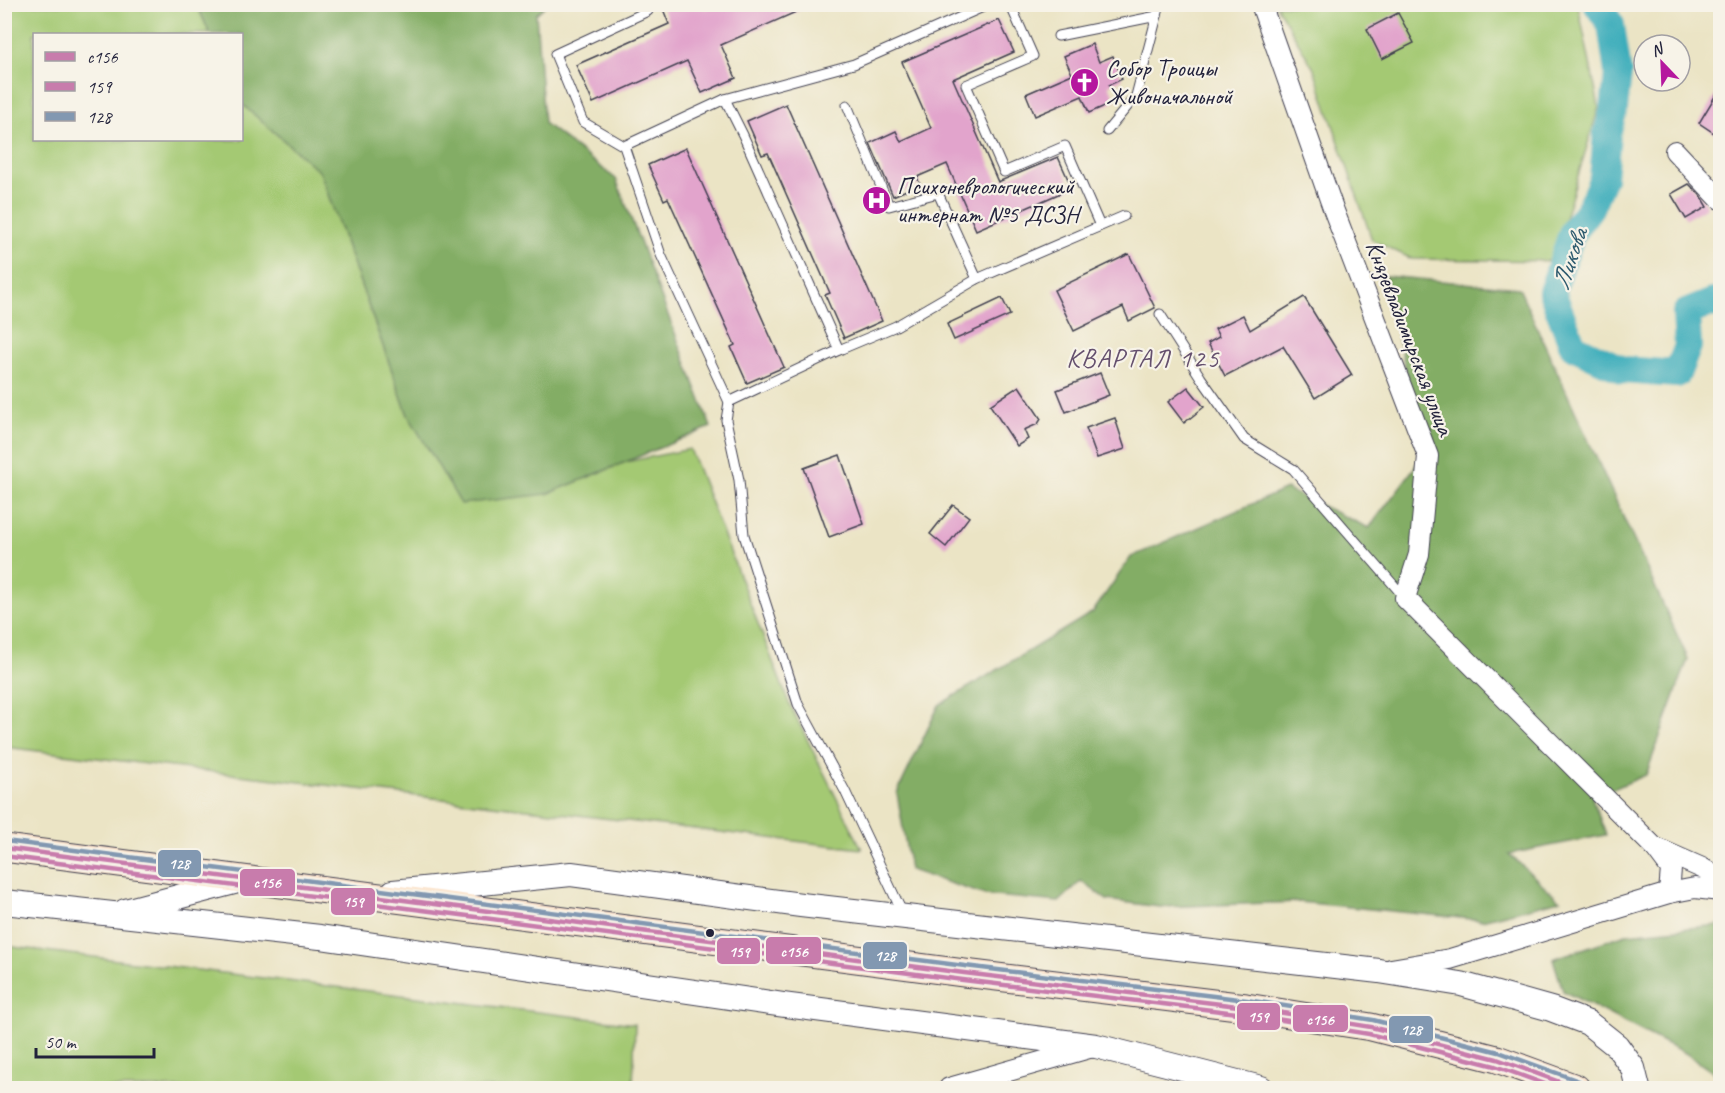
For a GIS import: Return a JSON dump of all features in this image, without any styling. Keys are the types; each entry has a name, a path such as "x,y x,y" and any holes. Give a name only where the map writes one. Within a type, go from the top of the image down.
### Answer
{"main road":[{"path":"4,848 1246,1008 1371,1027 1497,1059 1576,1089"}],"street":[{"name":"Князевладимирская улица","path":"1261,4 1334,211 1428,456 1419,554 1404,598"},
{"path":"1675,150 1720,199"},
{"path":"1404,598 1654,847 1671,869 1670,893"},
{"path":"1654,847 1702,868 1720,879"},
{"path":"364,895 571,874 801,905 1380,971 1461,984 1551,1009 1588,1023 1617,1046 1633,1068 1638,1089"},
{"path":"111,915 244,879"},
{"path":"1380,971 1450,959 1670,893 1695,888 1720,891"},
{"path":"4,902 320,937 784,1005 1096,1046 1261,1089"},
{"path":"949,1089 1096,1046"}],"lane":[{"path":"645,4 648,11 555,54 583,122 624,146 661,255 729,402 726,420 739,480 744,536 798,704 845,791 904,917"},
{"path":"624,146 725,99 854,64 990,4"},
{"path":"1010,4 1033,56 966,85 1004,172 1065,146 1100,226"},
{"path":"1107,131 1136,96 1160,4"},
{"path":"1058,36 1157,16"},
{"path":"725,99 748,145 839,350"},
{"path":"847,105 889,206 938,193 977,279"},
{"path":"729,402 896,326 977,279 1124,216"},
{"path":"1160,315 1244,439 1293,470 1404,598"}],"green space":[{"path":"207,4 546,5 536,14 544,123 616,179 711,427 547,494 461,504 408,415 320,172 243,105 243,33 210,33 200,11"},
{"path":"5,5 207,5 200,12 210,33 33,33 33,141 243,141 243,105 320,172 408,415 547,494 626,462 690,449 789,703 862,849 5,747"},
{"path":"1276,5 1578,5 1599,107 1552,261 1412,259 1372,240 1314,69"},
{"path":"1385,276 1519,288 1688,659 1646,775 1592,798 1606,835 1509,854 1560,900 1482,920 1299,902 1160,907 1107,900 1081,881 1059,902 985,895 910,870 897,793 939,705 1093,612 1131,557 1286,489 1369,528 1424,455"},
{"path":"1719,925 1720,1077 1685,1053 1563,991 1553,959 1626,934"},
{"path":"5,946 635,1024 633,1088 5,1088"}],"building":[{"path":"661,4 703,4 705,9 716,4 814,4 721,45 736,78 702,93 687,61 593,103 576,65 669,24"},
{"path":"1398,13 1414,43 1382,59 1367,29"},
{"path":"999,20 1014,52 953,79 998,182 1058,157 1072,188 976,230 947,164 917,177 920,184 893,196 870,143 896,131 901,142 931,128 902,62"},
{"name":"Собор Троицы Живоначальной","path":"1092,44 1099,62 1113,56 1122,79 1109,85 1116,101 1089,113 1082,96 1035,116 1026,94 1072,74 1064,56"},
{"path":"1720,88 1720,137 1699,123"},
{"path":"786,104 882,321 844,338 825,295 830,293 768,153 762,155 747,121"},
{"path":"686,148 784,367 747,383 731,347 735,345 668,198 664,200 648,165"},
{"path":"1689,184 1700,195 1707,207 1686,219 1671,194"},
{"path":"1129,254 1155,308 1129,321 1123,307 1074,331 1054,290"},
{"path":"1304,297 1352,375 1315,398 1283,346 1225,376 1208,343 1219,337 1215,329 1243,315 1250,330"},
{"path":"1002,298 1010,315 954,340 947,324"},
{"path":"1100,373 1109,395 1066,412 1057,390"},
{"path":"1019,386 1041,419 1038,424 1024,430 1028,439 1017,446 990,405"},
{"path":"1188,387 1204,407 1184,423 1168,402"},
{"path":"1115,418 1125,449 1097,458 1086,428"},
{"path":"840,455 864,524 829,537 804,468"},
{"path":"953,505 969,517 946,547 930,534"}],"waterway":[{"name":"Ликова","path":"1597,4 1611,25 1618,73 1614,109 1607,133 1603,178 1590,208 1573,231 1552,292 1573,346 1623,370 1677,374 1688,346 1686,313 1713,302 1720,305"}],"transit line":[{"name":"128","path":"5,841 965,966 1247,1000 1373,1020 1499,1052 1579,1081"},
{"name":"с156","path":"4,848 964,973 1246,1007 1371,1027 1497,1059 1576,1088"},
{"name":"159","path":"4,856 963,980 1245,1014 1369,1034 1495,1066 1556,1088"}],"place":[{"name":"Собор Троицы Живоначальной","path":"1085,82"},
{"name":"Психоневрологический интернат №5 ДСЗН","path":"876,200"}],"district":[{"name":"КВАРТАЛ 125","path":"1143,358"}]}
